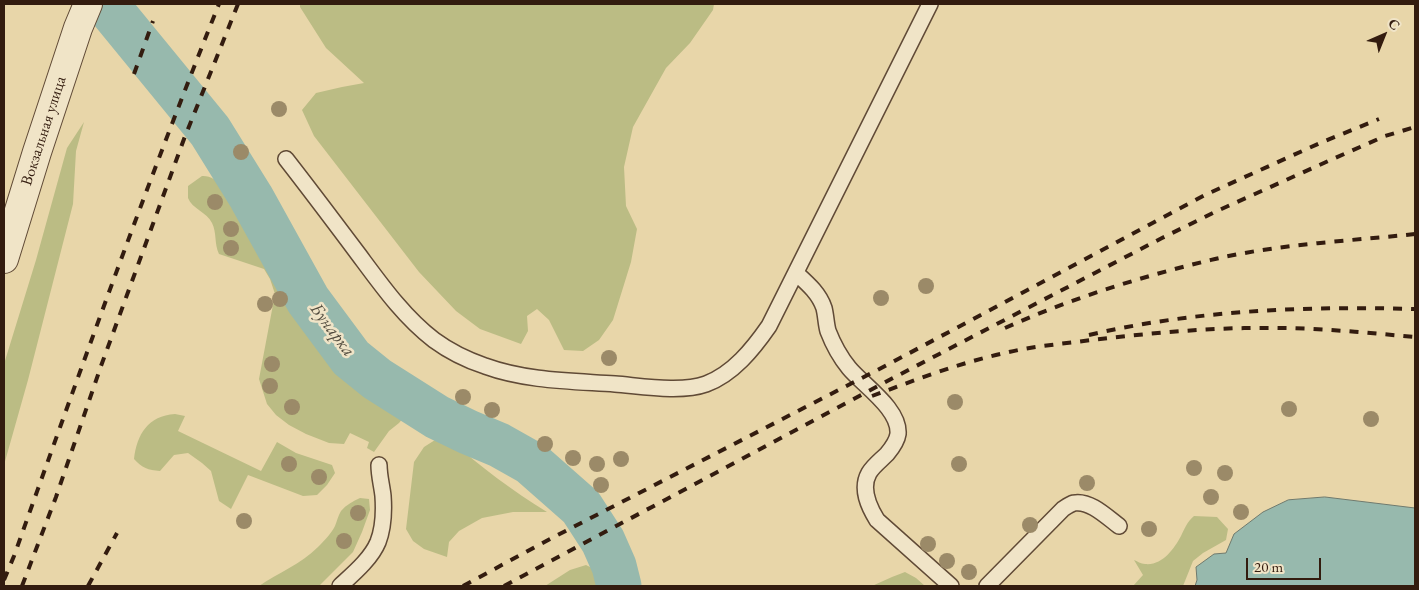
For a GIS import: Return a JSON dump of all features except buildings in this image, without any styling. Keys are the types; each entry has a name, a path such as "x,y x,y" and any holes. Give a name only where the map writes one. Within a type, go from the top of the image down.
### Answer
{"street":[{"name":"Вокзальная улица","path":"4,259 37,152 83,16"}],"lane":[{"path":"286,159 388,293 412,321 435,340 458,355 512,374 537,378 660,388 690,387 705,384 726,374 756,344 769,326 930,4"},
{"path":"796,273 811,287 818,297 824,309 828,331 840,355 849,368 883,401 896,423 898,433 895,442 869,473 866,482 867,500 871,510 877,520 951,586"},
{"path":"340,586 369,557 378,543 383,508 379,465"},
{"path":"988,586 1063,509 1072,504 1081,503 1093,507 1120,526"}],"green space":[{"path":"300,4 714,4 713,10 690,43 666,68 633,127 624,167 626,206 637,229 631,262 613,320 599,340 583,351 564,350 549,320 537,309 527,316 528,331 521,344 480,329 456,311 419,272 314,136 302,110 316,93 364,83 326,48 300,7"},
{"path":"84,122 76,151 73,204 4,465 4,364 36,260 67,148"},
{"path":"202,176 213,178 226,190 309,324 337,359 370,389 402,411 404,417 389,431 374,452 367,448 369,442 350,433 344,444 329,443 306,434 276,415 267,404 259,379 275,294 264,269 219,254 210,219 193,205 188,198 188,186"},
{"path":"175,414 185,416 178,431 261,471 277,442 296,453 332,465 335,473 317,495 303,496 248,475 231,509 219,501 211,471 188,453 174,455 160,471 146,468 134,459 141,434 146,428 158,418"},
{"path":"435,440 451,440 497,478 547,512 513,512 482,518 459,531 449,542 447,557 424,549 413,541 406,529 414,462 424,447"},
{"path":"360,498 369,499 370,510 353,552 319,586 259,586 311,553 332,532 341,511 350,503"},
{"path":"1194,516 1217,517 1228,529 1226,540 1193,561 1183,586 1133,586 1143,575 1134,560 1144,564 1151,564 1167,556"},
{"path":"586,565 596,570 601,586 545,586 570,570"},
{"path":"905,572 925,586 872,586 892,577"}],"water":[{"path":"1325,497 1415,508 1415,586 1195,586 1197,580 1196,567 1214,554 1226,553 1234,534 1263,512 1288,500"}],"waterway":[{"name":"Бунарка","path":"106,4 210,131 251,197 308,300 351,358 377,379 437,417 499,445 531,463 581,507 603,541 614,566 619,586"}],"railway":[{"path":"4,580 139,210 219,4"},
{"path":"22,586 56,497 101,366 184,139 238,4"},
{"path":"134,74 153,21"},
{"path":"463,586 889,364 1205,195 1320,143 1379,119"},
{"path":"504,586 895,377 1162,238 1217,211 1385,136 1415,127"},
{"path":"1005,328 1056,307 1108,289 1215,259 1289,246 1415,234"},
{"path":"1089,335 1170,320 1210,315 1292,309 1415,309"},
{"path":"872,396 937,372 988,357 1037,347 1114,337 1230,328 1293,328 1415,337"},
{"path":"88,586 117,533"}]}
